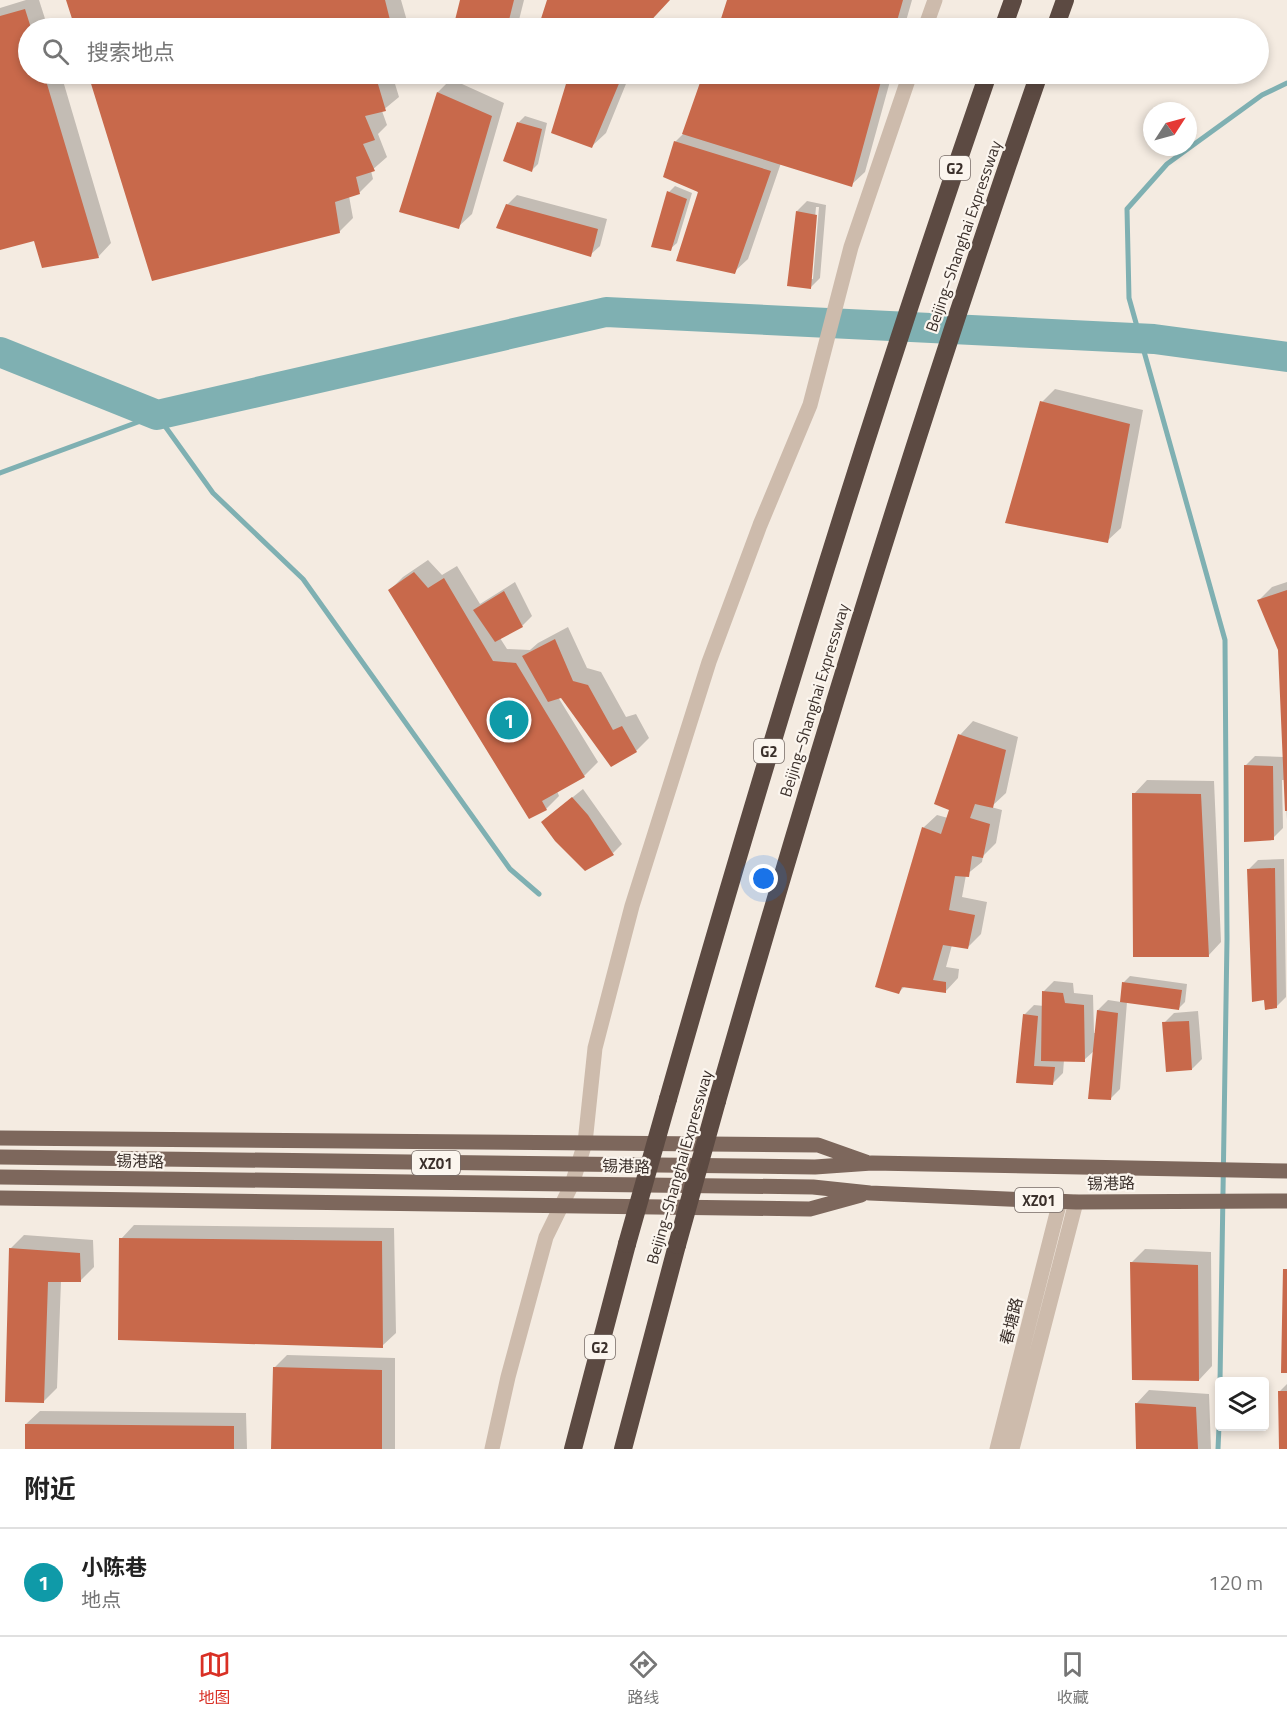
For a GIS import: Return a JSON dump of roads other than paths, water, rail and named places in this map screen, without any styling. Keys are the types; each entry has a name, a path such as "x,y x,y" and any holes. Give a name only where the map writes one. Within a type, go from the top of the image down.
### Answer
{"highway":[{"path":"1007,18 1013,0"},
{"path":"1059,18 1065,0"},
{"name":"Beijing–Shanghai Expressway","path":"573,1449 627,1244 743,836 876,405 922,263 985,84"},
{"name":"Beijing–Shanghai Expressway","path":"623,1449 677,1245 787,858 926,407 1036,84"}],"main road":[{"path":"0,1138 818,1145 872,1163"},
{"name":"锡港路","path":"0,1157 815,1167 872,1163 1287,1171"},
{"name":"锡港路","path":"0,1177 813,1187 870,1193 1076,1202 1208,1199 1287,1201"},
{"path":"0,1198 810,1209 870,1193"}],"street":[{"path":"929,18 935,0"},
{"path":"492,1449 510,1366 546,1237 559,1206 572,1184 585,1143 595,1048 632,906 710,662 760,525 810,405 851,247 907,84"},
{"name":"春塘路","path":"997,1449 1060,1201"},
{"name":"春塘路","path":"1012,1449 1076,1202"}],"waterway":[{"path":"1220,1377 1227,939 1225,640 1129,298 1127,209 1167,164 1262,95 1287,83"},
{"path":"0,352 157,415 606,312 1154,339 1287,357"},
{"path":"0,473 157,415 213,493 303,579 510,869 539,894"},
{"path":"1218,1449 1219,1431"}],"place":[{"name":"小陈巷","path":"509,720"}]}
